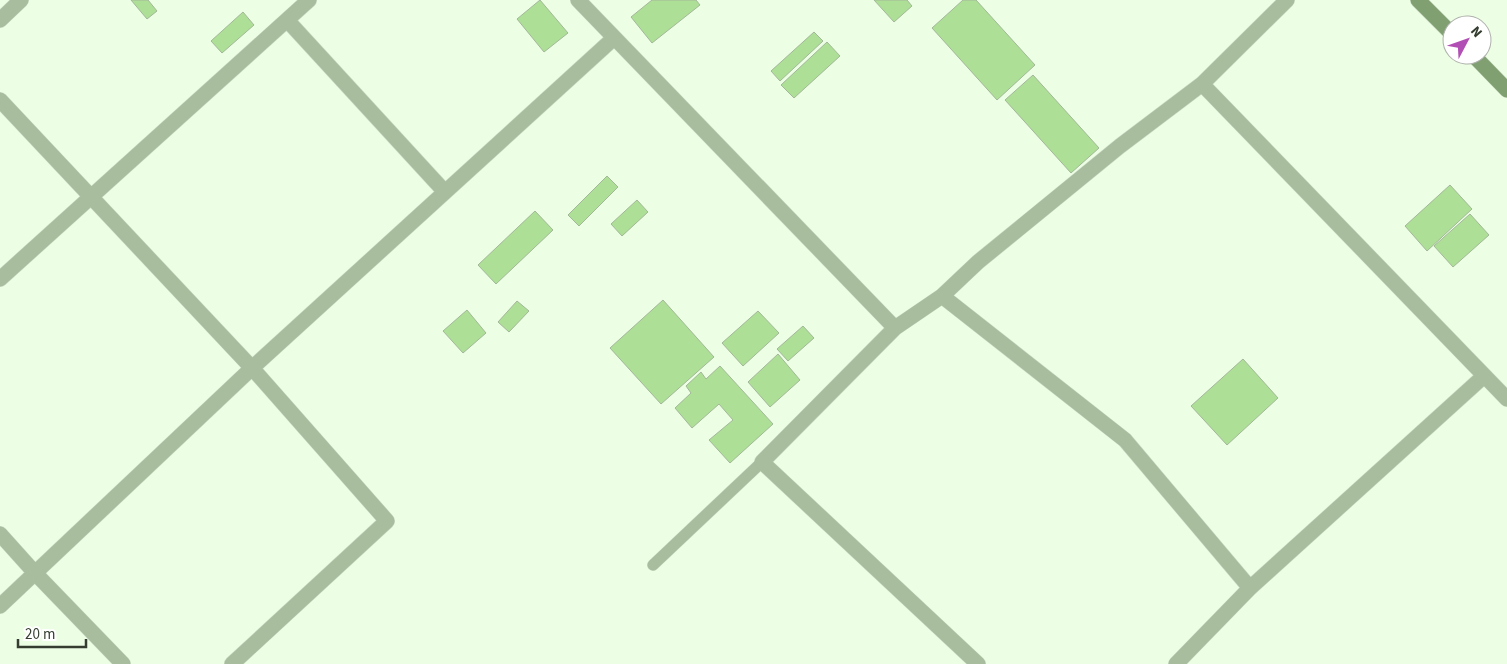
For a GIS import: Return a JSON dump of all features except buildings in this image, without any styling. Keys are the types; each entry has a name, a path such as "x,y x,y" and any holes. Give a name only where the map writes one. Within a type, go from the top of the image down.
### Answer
{"main road":[{"path":"1418,0 1442,24"},
{"path":"1483,65 1507,90"}],"street":[{"path":"0,20 21,0"},
{"path":"0,279 309,0"},
{"path":"578,0 895,328"},
{"path":"978,664 762,462 895,328 942,296 978,262 1202,84 1287,0"},
{"path":"287,20 445,192"},
{"path":"0,606 252,368 614,38"},
{"path":"1202,84 1507,399"},
{"path":"0,100 252,368 387,521 232,664"},
{"path":"942,296 1125,440 1250,588"},
{"path":"1176,664 1250,588 1484,376"},
{"path":"0,534 123,664"}],"lane":[{"path":"653,565 762,462"}]}
